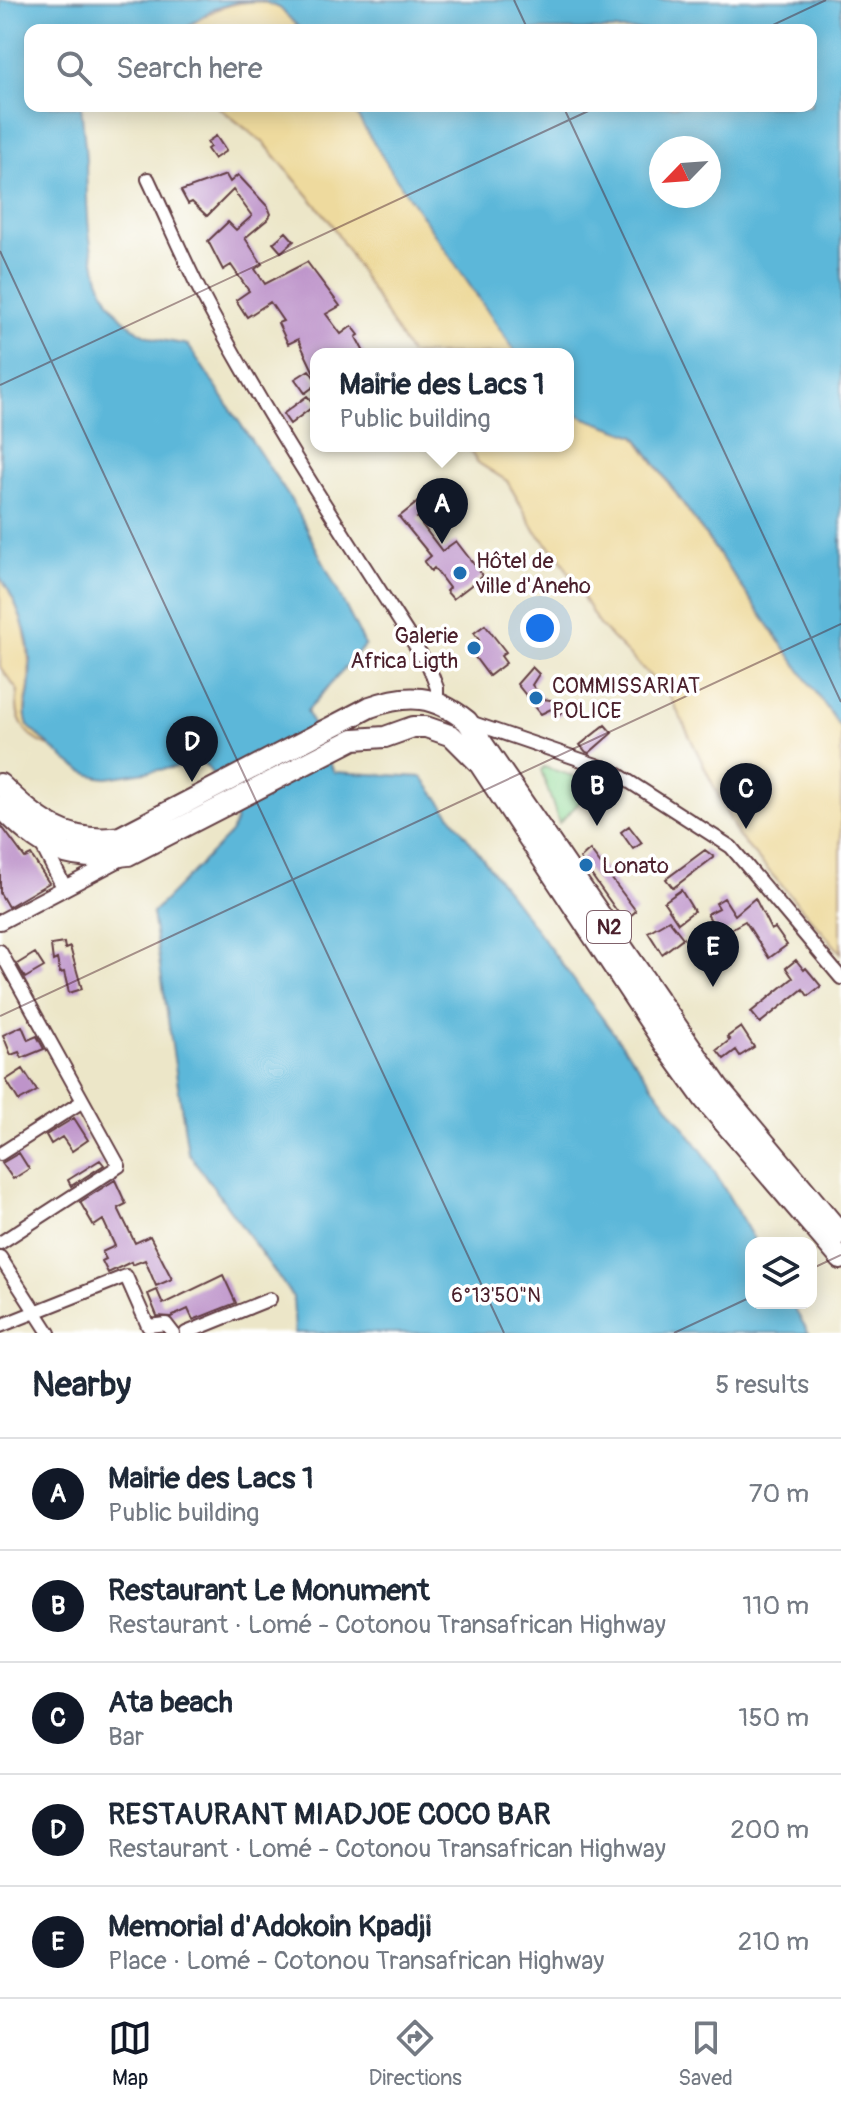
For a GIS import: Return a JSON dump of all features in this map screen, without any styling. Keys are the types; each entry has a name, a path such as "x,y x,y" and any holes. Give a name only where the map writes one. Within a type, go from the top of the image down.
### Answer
{"highway":[{"name":"N2","path":"0,806 42,844 81,858 128,855 195,822 349,730 370,707 406,697 437,701 467,721 719,1088 841,1234"},
{"name":"N2","path":"0,784 42,821 80,838 103,840 120,837 185,803 349,730 385,737 413,727 426,727 452,736 488,775 704,1099 841,1259"}],"street":[{"path":"148,179 199,289 246,371 322,499 429,667 437,688 437,701"},
{"path":"467,721 611,770 731,847 841,978"},
{"path":"42,844 64,887"},
{"path":"0,922 128,855"},
{"path":"0,951 119,1166 0,1243"},
{"path":"0,1154 83,1101"},
{"path":"0,1257 49,1333"},
{"path":"0,1326 126,1276 148,1326 166,1324 173,1333"},
{"path":"186,1333 270,1299"}],"green space":[{"path":"544,767 598,784 559,823 541,770"}],"sand":[{"path":"262,1 280,8 295,24 192,24 220,8"},
{"path":"225,112 355,112 392,172 513,348 406,348 329,220 265,144"},
{"path":"574,412 635,436 841,728 841,953 738,836 670,696 599,625 559,556 536,532 507,481 477,462 471,452 574,452"},
{"path":"0,577 15,602 27,642 27,722 54,748 36,739 24,727 18,711 18,691 0,667"}],"water":[{"path":"0,0 841,0 841,728 636,436 574,412 574,348 513,348 392,172 355,112 817,112 817,24 295,24 280,8 262,1 237,2 213,9 192,24 24,24 24,112 82,112 90,234 100,282 111,303 126,321 146,335 188,345 295,506 365,645 307,711 334,772 422,777 704,1154 752,1237 745,1237 745,1309 795,1309 809,1333 295,1333 293,1297 188,1152 152,913 231,833 236,820 218,782 203,763 107,778 96,776 64,759 28,726 26,712 30,660 20,616 0,577"}],"building":[{"path":"216,136 226,151 214,159 207,149 210,147 207,142"},
{"path":"226,175 230,182 238,175 271,214 245,238 262,264 255,269 265,284 307,262 340,306 326,314 341,334 352,326 359,335 356,337 362,348 310,348 310,364 298,339 288,344 278,323 283,321 270,302 247,317 236,300 249,291 231,265 223,270 208,241 228,222 236,230 252,216 233,190 207,216 192,202 188,204 181,191"},
{"path":"286,232 294,241 281,252 273,243"},
{"path":"309,370 310,389 305,393 295,379"},
{"path":"307,396 310,399 310,409 290,424 283,414"},
{"name":"Hôtel de ville d'Aneho","path":"433,490 440,499 417,518 442,551 456,541 483,576 453,599 434,568 431,571 424,562 431,556 399,517"},
{"path":"485,625 506,652 501,656 506,663 489,676 468,648 479,640 474,633"},
{"path":"532,667 539,674 532,685 543,699 565,702 561,704 566,709 557,717 551,709 541,714 517,684"},
{"path":"605,725 612,733 589,753 586,752 580,745"},
{"path":"0,824 25,858 31,855 49,883 8,907 0,893"},
{"path":"629,826 642,843 633,849 621,832"},
{"path":"590,850 636,911 624,921 580,859"},
{"path":"705,850 714,857 673,888 666,879"},
{"path":"681,890 694,911 678,923 664,902"},
{"path":"724,898 735,915 755,898 771,930 775,928 787,945 769,958 745,921 720,935 707,914 719,908 716,903"},
{"path":"669,920 683,938 662,954 648,932"},
{"path":"64,943 65,949 70,947 82,989 69,993 64,972 60,973 57,959 53,961 51,945"},
{"path":"35,953 44,967 25,978 17,964"},
{"path":"796,960 821,986 808,996 803,989 760,1023 751,1012 793,978 786,968"},
{"path":"22,1026 28,1040 37,1036 44,1049 22,1058 19,1052 11,1055 3,1035"},
{"path":"741,1027 754,1047 740,1056 736,1050 724,1059 717,1050 730,1040 727,1037"},
{"path":"23,1069 37,1091 19,1101 6,1080"},
{"path":"74,1118 88,1140 72,1151 62,1137 51,1144 46,1135"},
{"path":"19,1153 29,1169 13,1179 2,1163"},
{"path":"100,1160 104,1165 71,1186 68,1180"},
{"path":"115,1180 126,1204 118,1208 135,1243 150,1236 172,1279 156,1286 145,1260 132,1265 131,1262 108,1273 102,1261 106,1259 102,1252 115,1246 103,1220 94,1226 80,1202"},
{"path":"223,1275 236,1303 193,1320 188,1309 171,1317 157,1316 148,1294 157,1290 163,1304"}],"place":[{"name":"Mairie des Lacs 1","path":"442,544"},
{"name":"Hôtel de ville d'Aneho","path":"460,573"},
{"name":"Galerie Africa Ligth","path":"474,648"},
{"name":"COMMISSARIAT POLICE","path":"536,698"},
{"name":"RESTAURANT MIADJOE COCO BAR","path":"192,782"},
{"name":"Restaurant Le Monument","path":"597,826"},
{"name":"Ata beach","path":"746,829"},
{"name":"Lonato","path":"586,865"},
{"name":"Memorial d'Adokoin Kpadji","path":"713,987"}]}
